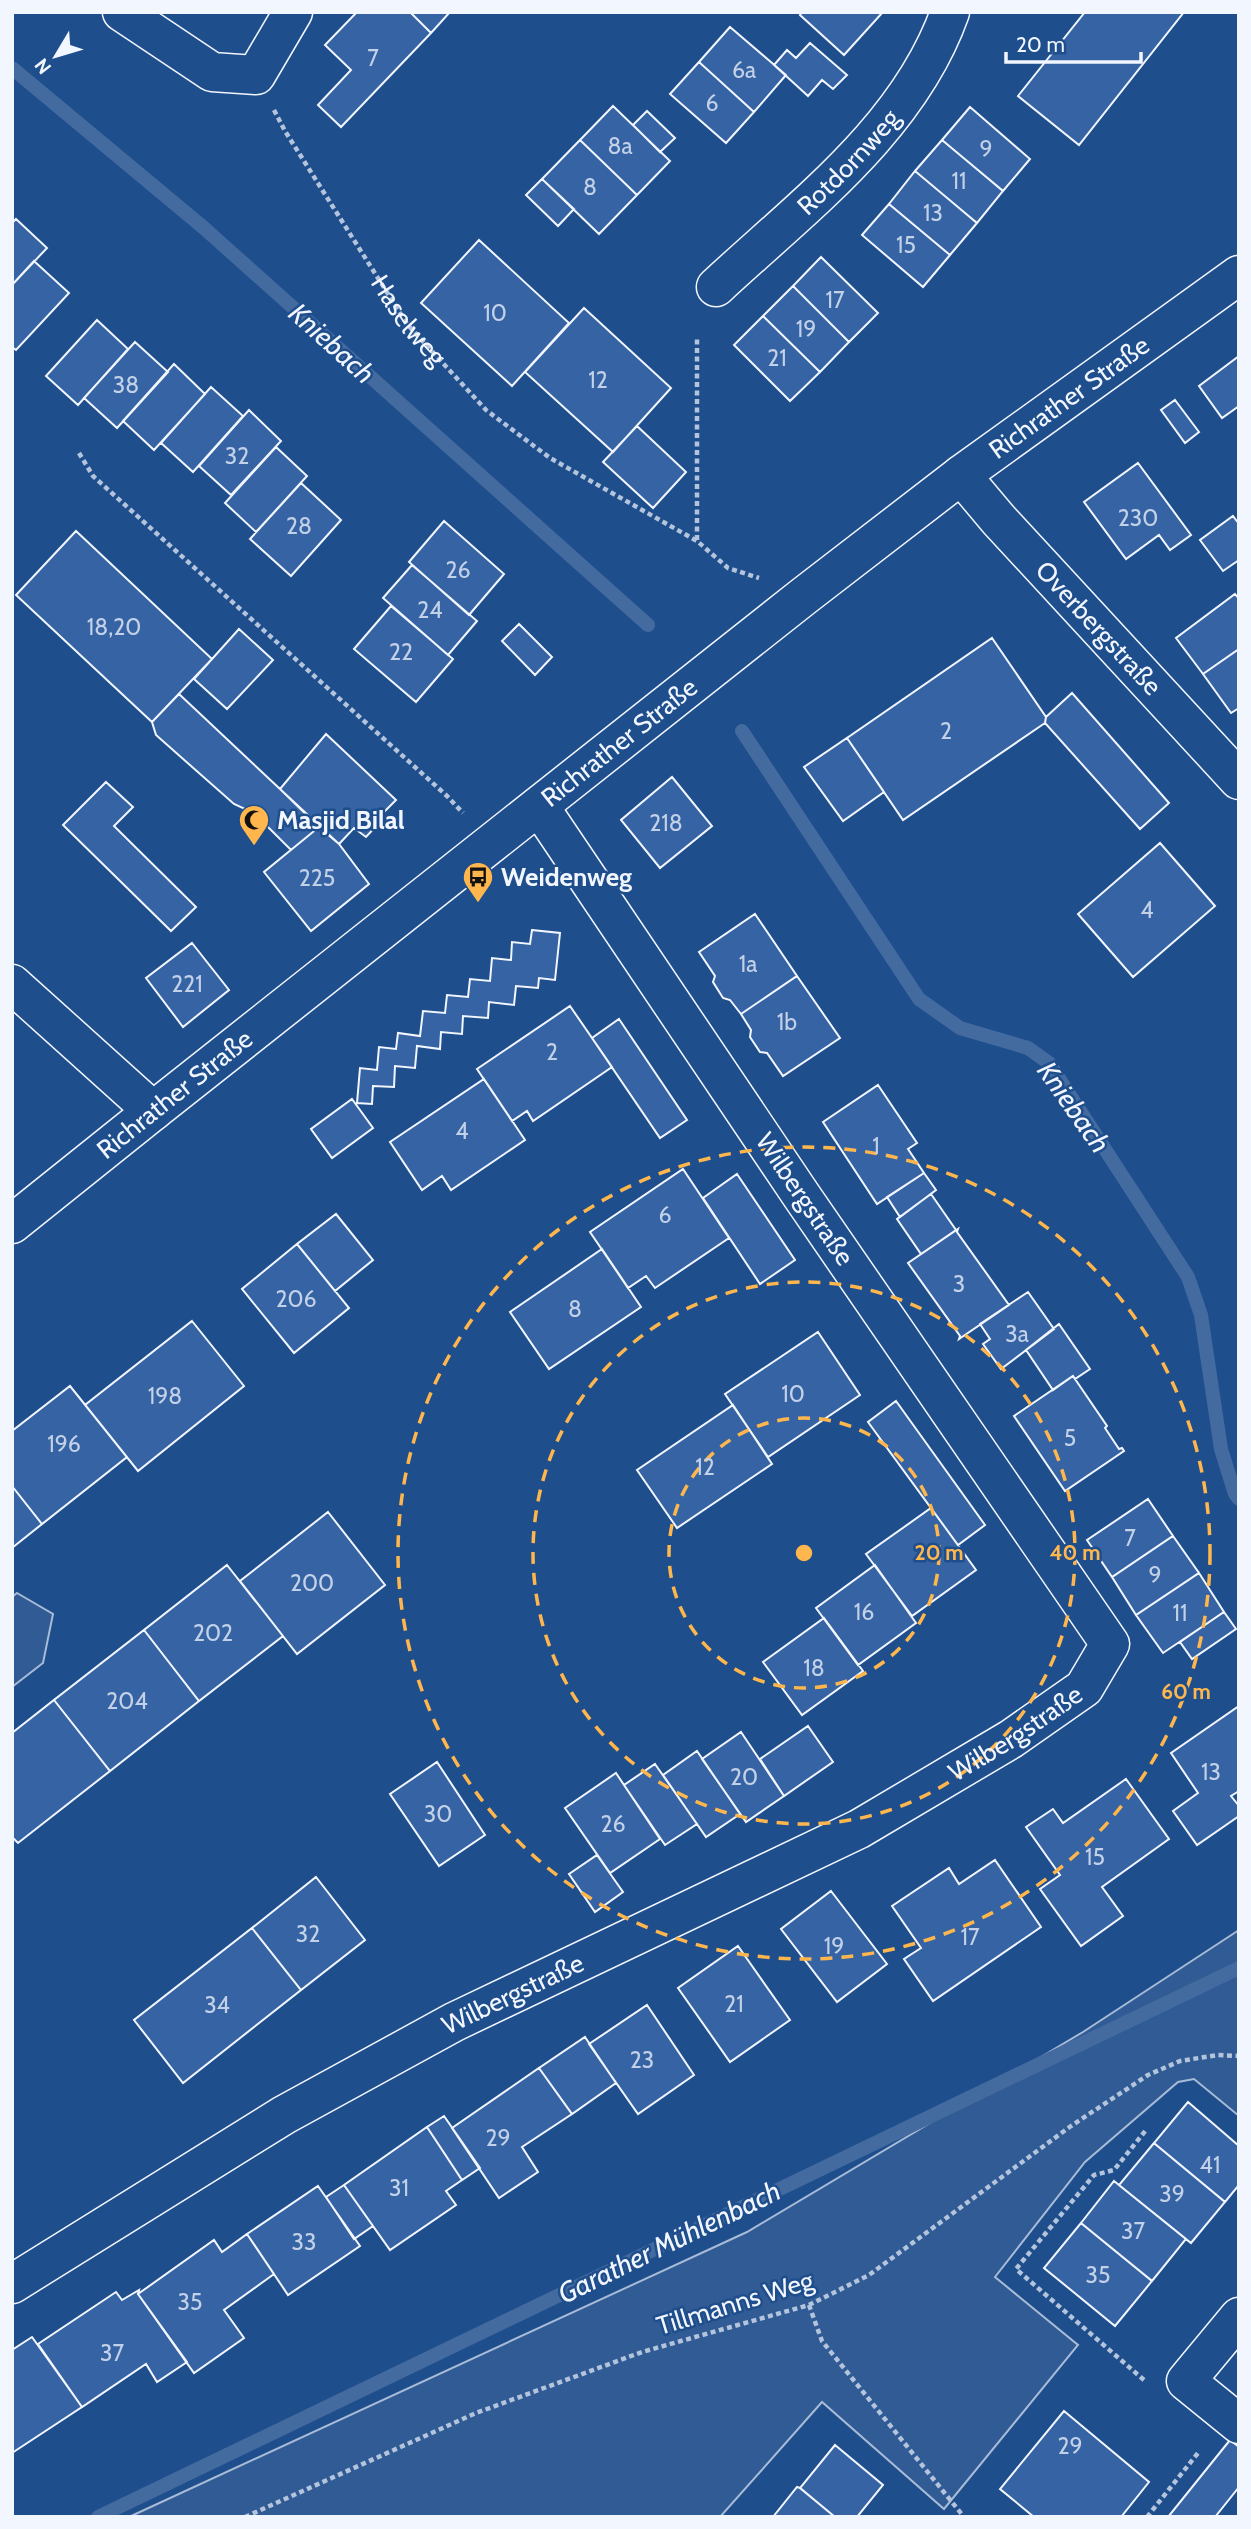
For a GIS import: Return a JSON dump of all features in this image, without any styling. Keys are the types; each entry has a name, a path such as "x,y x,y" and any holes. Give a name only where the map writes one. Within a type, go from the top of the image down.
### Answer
{"street":[{"path":"122,12 212,72 256,75 293,12"},
{"name":"Rotdornweg","path":"716,287 860,153 903,104 939,44 950,12"},
{"name":"Richrather Straße","path":"12,1224 961,475 1239,275"},
{"name":"Overbergstraße","path":"961,475 1007,530 1239,780"},
{"name":"Wilbergstraße","path":"12,2284 284,2115 454,2022 859,1829 1011,1739 1084,1688 1110,1644 801,1195 539,806"},
{"path":"12,984 153,1111"},
{"path":"1239,2317 1186,2381 1239,2424"}],"path":[{"name":"Haselweg","path":"256,75 285,131 407,324 486,410 550,458 697,541 728,568 760,578"},
{"path":"697,336 697,541"},
{"path":"79,453 93,476 447,796 468,819"},
{"name":"Tillmanns Weg","path":"245,2517 476,2413 642,2352 809,2305 869,2274 1071,2126 1148,2075 1180,2061 1219,2055 1239,2056"},
{"path":"1146,2130 1114,2170 1094,2175 1016,2269 1154,2389 1186,2381"},
{"path":"809,2305 822,2341 964,2517"},
{"path":"1147,2517 1198,2453"}],"shaded area":[{"path":"17,1593 53,1614 43,1663 12,1687 12,1597"},
{"path":"1239,1930 1239,2116 1194,2079 1178,2082 1085,2162 995,2277 1078,2345 944,2509 822,2402 720,2517 129,2517 747,2232 1083,2032"}],"building":[{"path":"357,12 410,12 431,33 341,127 318,105 351,70 325,45"},
{"path":"410,12 450,12 431,33"},
{"path":"802,12 883,12 844,55 800,15"},
{"path":"1085,12 1184,12 1079,145 1018,96"},
{"path":"730,27 786,75 754,112 699,62"},
{"path":"810,43 847,75 833,89 822,80 808,96 774,65 787,50 796,58"},
{"path":"699,62 754,112 726,143 670,94"},
{"path":"613,106 670,161 637,195 580,140"},
{"path":"970,107 1030,159 1003,191 942,140"},
{"path":"647,111 675,138 660,152 633,125"},
{"path":"580,140 637,195 599,234 542,179"},
{"path":"942,140 1003,191 977,223 915,171"},
{"path":"915,171 977,223 950,255 889,204"},
{"path":"542,179 574,209 558,226 526,195"},
{"path":"889,204 950,255 923,287 862,235"},
{"path":"16,219 47,248 12,285 12,223"},
{"path":"479,240 569,323 512,386 421,303"},
{"path":"821,257 878,313 849,342 793,286"},
{"path":"34,261 69,293 16,350 12,347 12,285"},
{"path":"793,286 849,342 820,372 763,316"},
{"path":"584,308 671,388 613,452 525,372"},
{"path":"763,316 820,372 790,401 734,345"},
{"path":"97,320 128,349 78,405 46,376"},
{"path":"135,342 168,372 117,428 84,398"},
{"path":"1239,356 1239,406 1222,418 1199,386"},
{"path":"174,364 205,394 154,450 123,421"},
{"path":"211,387 243,416 193,472 161,443"},
{"path":"1175,400 1199,432 1185,443 1161,410"},
{"path":"249,410 281,441 231,495 199,466"},
{"path":"637,426 686,472 653,508 603,462"},
{"path":"276,447 307,476 256,532 225,503"},
{"path":"1138,463 1191,535 1170,550 1159,535 1126,559 1084,502"},
{"path":"301,483 341,520 291,576 250,539"},
{"path":"1233,516 1239,524 1239,560 1223,571 1200,540"},
{"path":"444,521 504,574 469,615 409,562"},
{"path":"76,531 212,659 152,722 16,595"},
{"path":"412,565 477,621 448,655 383,598"},
{"path":"1235,594 1239,599 1239,649 1203,674 1176,638"},
{"path":"391,606 453,659 416,702 354,649"},
{"path":"519,624 552,657 535,675 502,641"},
{"path":"239,629 273,660 227,709 194,679"},
{"path":"992,638 1046,717 1045,723 903,820 847,738"},
{"path":"1239,649 1239,708 1231,713 1203,674"},
{"path":"1072,693 1169,803 1140,829 1045,723 1046,717"},
{"path":"179,694 319,827 291,850 254,813 234,804 156,735 152,722"},
{"path":"326,734 396,800 377,819 380,822 366,837 354,828 339,844 280,789"},
{"path":"847,738 884,792 843,821 804,767"},
{"path":"672,777 712,826 660,868 621,820"},
{"path":"106,782 133,807 114,826 196,907 171,931 63,825"},
{"path":"319,827 339,844 369,884 311,931 264,872"},
{"path":"1160,843 1215,906 1133,977 1078,914"},
{"path":"755,914 797,976 741,1014 730,1000 723,998 713,982 715,976 699,952"},
{"path":"532,930 560,933 555,980 539,978 538,988 516,986 514,1005 489,1002 488,1018 463,1016 462,1034 441,1032 440,1049 417,1046 415,1068 395,1066 394,1087 373,1086 372,1104 357,1103 360,1068 377,1070 379,1047 396,1049 398,1033 420,1036 423,1011 445,1013 447,995 468,997 470,979 490,981 492,958 511,960 512,942 530,944"},
{"path":"192,943 229,990 183,1027 146,978"},
{"path":"797,976 840,1038 783,1076 767,1053 760,1052 750,1037 751,1030 741,1014"},
{"path":"570,1006 612,1067 533,1121 527,1111 512,1121 477,1069"},
{"path":"619,1019 687,1120 660,1138 592,1038"},
{"path":"484,1079 525,1140 451,1190 442,1176 422,1190 390,1142"},
{"path":"878,1085 917,1143 908,1149 924,1173 877,1204 823,1122"},
{"path":"352,1099 373,1128 332,1158 311,1129"},
{"path":"683,1169 729,1238 655,1288 646,1276 628,1288 590,1232"},
{"path":"924,1173 936,1190 900,1217 887,1197"},
{"path":"737,1174 795,1260 760,1284 703,1198"},
{"path":"931,1194 956,1230 921,1254 897,1219"},
{"path":"336,1214 373,1260 335,1291 297,1244"},
{"path":"958,1229 957,1232 1009,1305 959,1339 960,1336 908,1263"},
{"path":"297,1244 349,1308 294,1353 242,1289"},
{"path":"602,1249 641,1307 549,1369 510,1312"},
{"path":"1028,1292 1054,1329 1001,1369 983,1344 990,1339 980,1324"},
{"path":"192,1321 244,1386 138,1471 85,1405"},
{"path":"1059,1324 1090,1369 1075,1379 1073,1376 1053,1390 1026,1350"},
{"path":"818,1332 860,1395 768,1457 725,1394"},
{"path":"1073,1376 1107,1426 1105,1428 1119,1449 1124,1451 1065,1491 1014,1416"},
{"path":"70,1386 127,1457 42,1524 12,1486 12,1431"},
{"path":"896,1401 985,1525 958,1545 868,1422"},
{"path":"733,1405 772,1464 677,1528 637,1470"},
{"path":"12,1486 42,1524 12,1548"},
{"path":"1148,1499 1173,1536 1112,1577 1087,1540"},
{"path":"931,1508 976,1570 912,1616 866,1554"},
{"path":"328,1512 385,1585 297,1654 240,1581"},
{"path":"1173,1536 1199,1573 1136,1615 1112,1577"},
{"path":"227,1565 283,1636 199,1701 144,1630"},
{"path":"875,1565 916,1623 858,1665 816,1608"},
{"path":"1199,1573 1224,1612 1163,1653 1136,1615"},
{"path":"1224,1612 1236,1629 1192,1659 1180,1642"},
{"path":"824,1618 863,1671 802,1715 763,1662"},
{"path":"144,1630 199,1701 110,1771 54,1700"},
{"path":"54,1700 110,1771 18,1843 12,1837 12,1733"},
{"path":"1239,1706 1239,1791 1231,1796 1239,1806 1239,1816 1197,1845 1173,1811 1198,1793 1171,1753"},
{"path":"808,1726 833,1762 784,1796 760,1759"},
{"path":"741,1732 784,1796 746,1822 702,1759"},
{"path":"697,1751 740,1814 706,1837 663,1775"},
{"path":"437,1762 485,1835 439,1866 390,1794"},
{"path":"655,1764 697,1824 665,1845 624,1785"},
{"path":"616,1773 660,1839 610,1873 565,1808"},
{"path":"1126,1779 1169,1839 1102,1887 1123,1916 1081,1946 1040,1889 1060,1875 1026,1827 1053,1809 1063,1823"},
{"path":"597,1855 623,1892 595,1912 569,1874"},
{"path":"995,1860 1041,1927 933,2001 904,1959 921,1948 892,1906 949,1868 959,1884"},
{"path":"316,1877 365,1940 301,1990 252,1928"},
{"path":"831,1891 887,1964 837,2002 781,1929"},
{"path":"252,1928 301,1990 183,2083 134,2020"},
{"path":"738,1946 790,2020 730,2062 678,1988"},
{"path":"647,2005 694,2075 638,2114 589,2044"},
{"path":"585,2037 616,2083 572,2114 539,2068"},
{"path":"539,2068 572,2114 522,2147 538,2172 499,2198 452,2128"},
{"path":"1188,2102 1239,2146 1239,2185 1225,2202 1154,2143"},
{"path":"444,2116 480,2168 462,2180 427,2127"},
{"path":"427,2127 462,2180 446,2191 456,2205 390,2250 344,2185"},
{"path":"1154,2143 1225,2202 1191,2243 1119,2185"},
{"path":"1114,2181 1186,2239 1152,2281 1081,2223"},
{"path":"344,2185 373,2226 354,2239 326,2197"},
{"path":"318,2186 360,2246 288,2295 247,2234"},
{"path":"1081,2223 1152,2281 1115,2326 1044,2268"},
{"path":"247,2234 274,2274 224,2310 244,2338 194,2373 138,2294 214,2240 222,2252"},
{"path":"139,2290 138,2294 187,2362 157,2382 146,2364 82,2407 38,2344 116,2292 122,2300"},
{"path":"32,2337 82,2407 12,2453 12,2350"},
{"path":"1064,2411 1149,2482 1121,2517 1034,2517 1000,2489"},
{"path":"1230,2440 1239,2447 1239,2487 1215,2517 1168,2517"},
{"path":"835,2445 883,2485 857,2517 835,2517 800,2488"},
{"path":"797,2487 800,2488 835,2517 773,2517"}],"waterway":[{"name":"Kniebach","path":"12,68 204,228 648,625"},
{"name":"Kniebach","path":"742,731 919,999 960,1028 1028,1048 1049,1063 1188,1277 1201,1315 1221,1449 1239,1499"},
{"name":"Garather Mühlenbach","path":"98,2517 1239,1968"}],"place":[{"name":"Masjid Bilal","path":"254,847"},
{"name":"Weidenweg","path":"478,904"}]}
